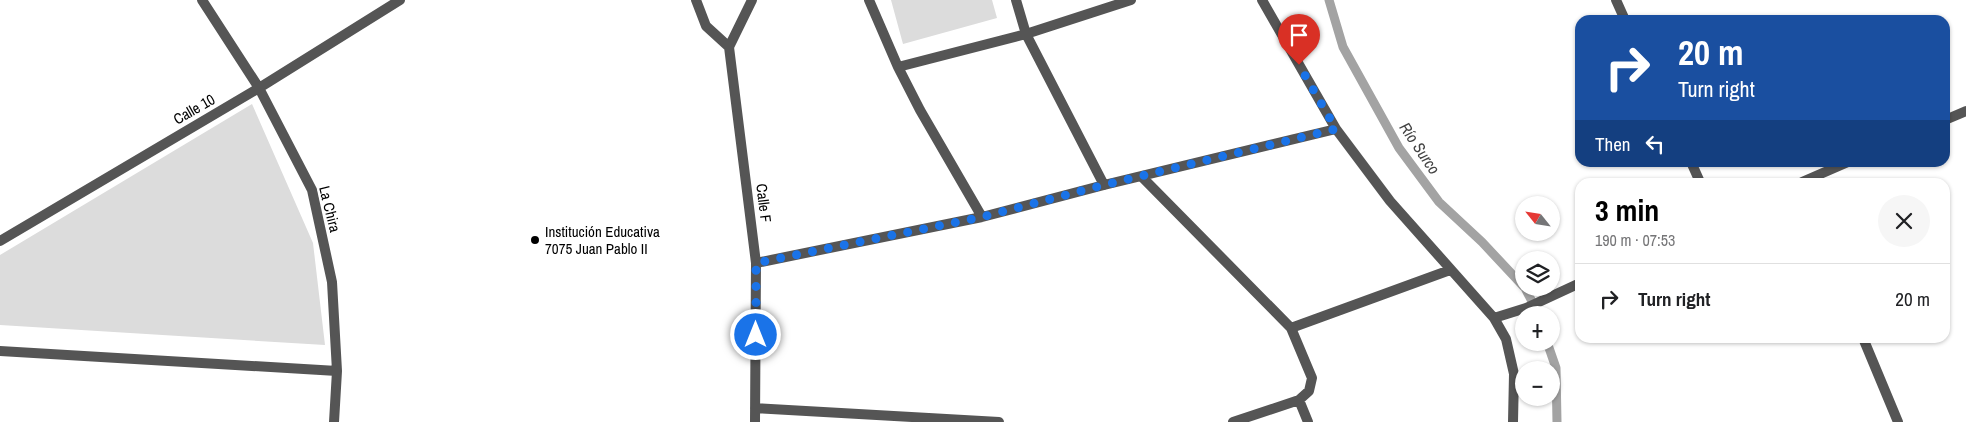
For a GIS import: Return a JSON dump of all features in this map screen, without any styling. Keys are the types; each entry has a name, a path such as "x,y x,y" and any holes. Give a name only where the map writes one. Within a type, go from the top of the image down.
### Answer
{"street":[{"name":"La Chira","path":"202,0 259,88 312,190 332,282 337,372 334,422"},
{"name":"Calle 10","path":"0,241 259,88 400,0"},
{"path":"696,0 706,26 729,47 752,0"},
{"path":"869,0 898,67 920,110 982,217"},
{"path":"1016,0 1026,34 1104,185"},
{"path":"898,67 1026,34 1131,0"},
{"path":"1262,0 1336,129 1390,201 1494,318 1506,339 1514,374 1513,422"},
{"path":"1616,0 1624,15"},
{"name":"Calle F","path":"729,47 756,263 754,422"},
{"path":"1950,118 1966,111"},
{"path":"756,263 982,217 1104,185 1336,129"},
{"path":"1811,178 1836,167"},
{"path":"1142,177 1291,328 1312,378 1308,391 1299,400 1233,422"},
{"path":"1291,328 1450,270"},
{"path":"1494,318 1526,308 1575,286"},
{"path":"1865,343 1898,422"},
{"path":"0,351 337,372"},
{"path":"1299,400 1308,422"},
{"path":"755,408 998,422"}],"shaded area":[{"path":"891,0 992,0 997,18 903,44"},
{"path":"252,104 313,243 325,345 0,325 0,255"}],"waterway":[{"name":"Río Surco","path":"1329,0 1343,47 1399,148 1439,202 1482,242 1515,277"},
{"name":"Río Surco","path":"1529,296 1534,306"},
{"name":"Río Surco","path":"1550,351 1556,368 1557,422"}],"place":[{"name":"Institución Educativa 7075 Juan Pablo II","path":"535,240"}],"route":[{"path":"756,335 756,263 982,217 1104,185 1336,129 1299,65"}]}
